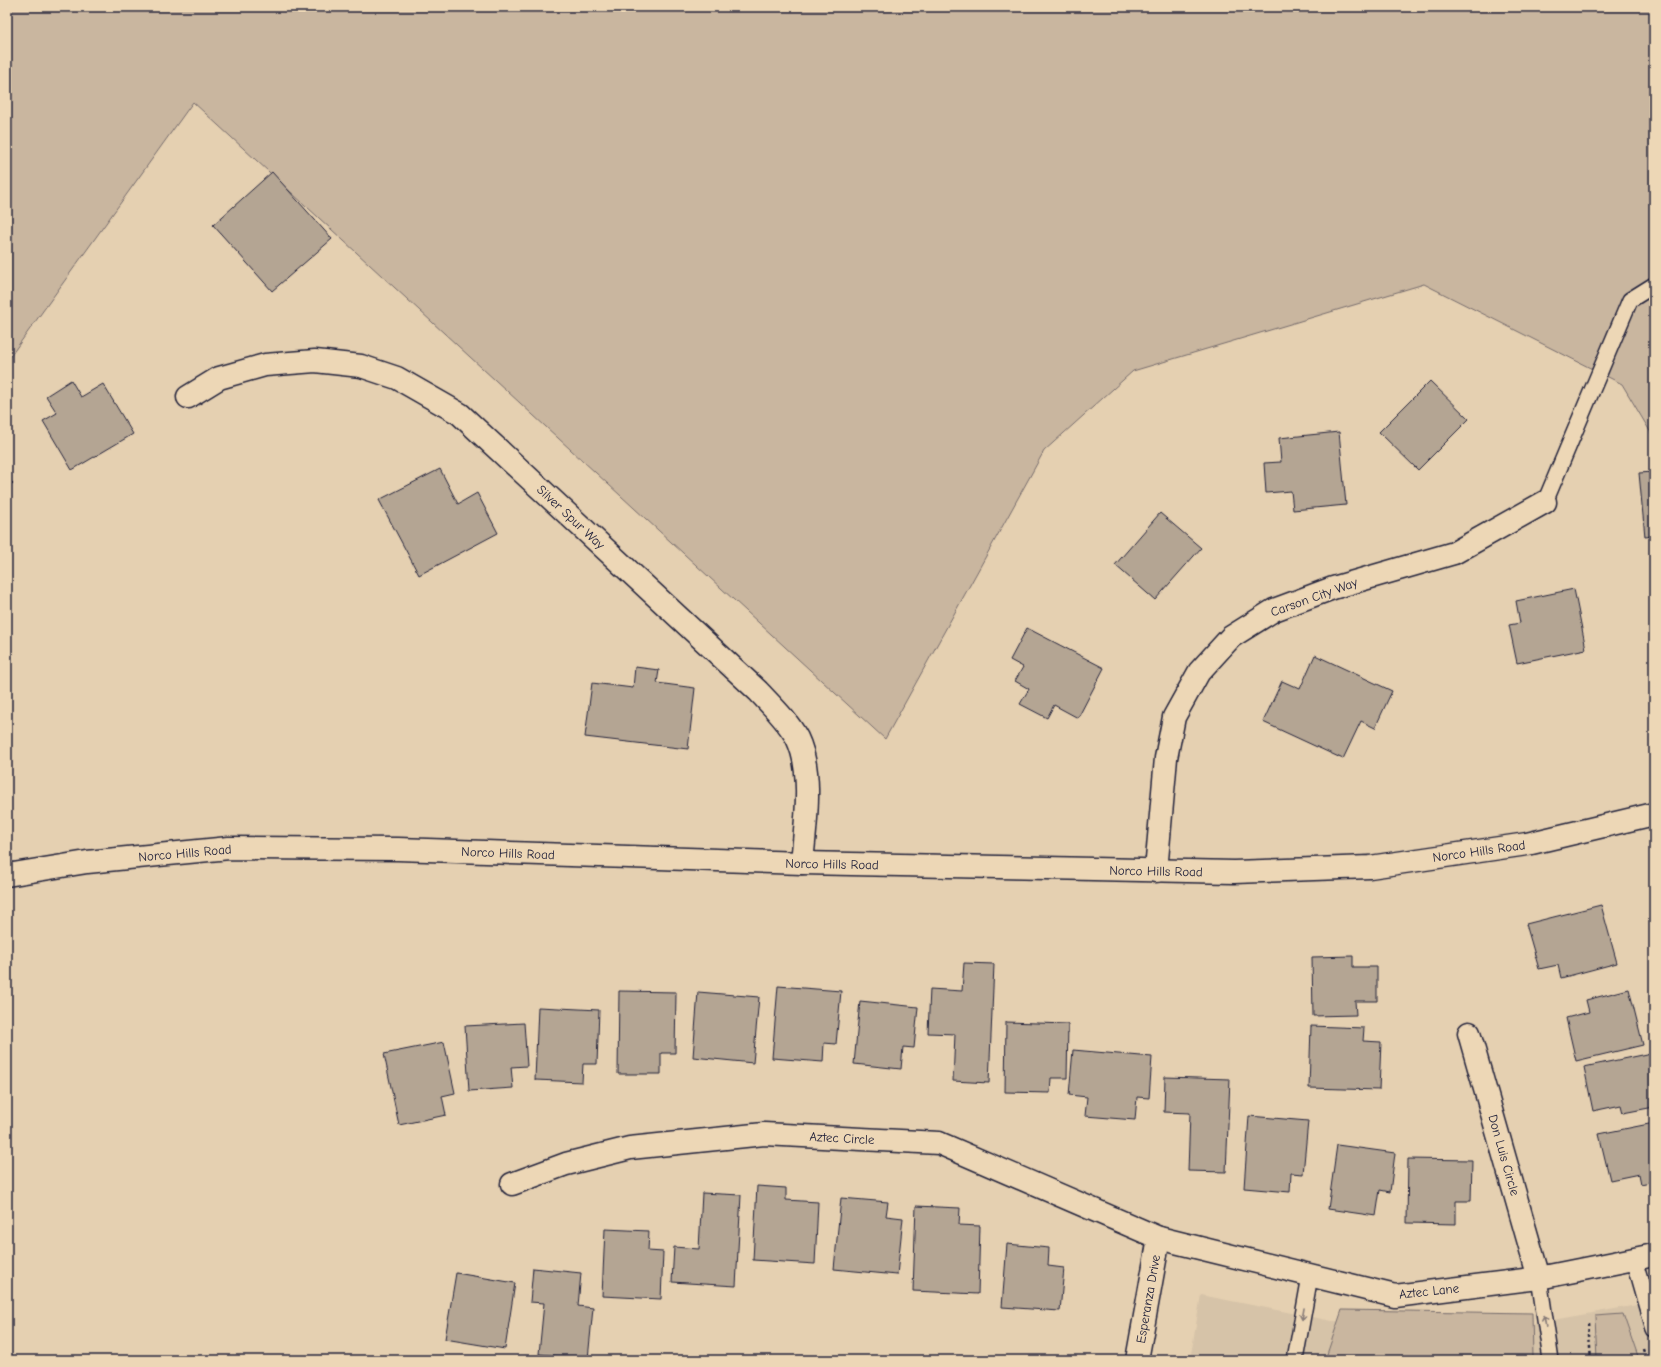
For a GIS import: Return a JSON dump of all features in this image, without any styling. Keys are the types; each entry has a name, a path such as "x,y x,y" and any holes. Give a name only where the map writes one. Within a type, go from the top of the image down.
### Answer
{"street":[{"name":"Silver Spur Way","path":"188,397 219,378 265,365 315,361 361,366 397,378 460,414 758,691 783,717 797,739 806,766 806,808 802,863"},
{"name":"Carson City Way","path":"1156,871 1166,758 1174,717 1199,672 1231,637 1274,610 1333,588 1454,553 1545,502"},
{"name":"Norco Hills Road","path":"7,875 87,862 229,848 406,849 802,863 1234,872 1370,866 1527,844 1654,814"},
{"name":"Don Luis Circle","path":"1469,1033 1539,1278"},
{"name":"Aztec Circle","path":"512,1184 566,1164 630,1148 764,1134 939,1143 1159,1238"},
{"name":"Aztec Lane","path":"1159,1238 1395,1296 1539,1278 1644,1257"},
{"name":"Esperanza Drive","path":"1137,1360 1159,1238"}],"lane":[{"path":"1545,502 1630,300 1654,285"},
{"path":"1644,1257 1654,1329"},
{"path":"1295,1360 1310,1276"},
{"path":"1539,1278 1551,1360"}],"path":[{"path":"1588,1322 1591,1360"}],"shaded area":[{"path":"7,7 1654,7 1654,438 1622,384 1424,284 1133,371 1044,451 885,739 193,102 7,361"},
{"path":"1201,1295 1332,1321 1502,1329 1654,1302 1654,1360 1190,1360"},
{"path":"1342,1310 1532,1313 1533,1357 1532,1360 1325,1360"},
{"path":"1623,1314 1639,1360 1597,1360 1595,1316"}],"building":[{"path":"272,172 332,239 272,291 213,225"},
{"path":"71,380 81,397 103,384 133,434 72,470 43,421 57,413 46,396"},
{"path":"1430,381 1469,419 1418,470 1379,432"},
{"path":"1339,432 1346,505 1293,510 1291,491 1266,493 1264,463 1281,462 1279,438"},
{"path":"440,469 458,504 477,493 498,533 419,575 379,500"},
{"path":"1654,472 1654,536 1645,537 1639,473"},
{"path":"7,477 13,483 7,488"},
{"path":"1160,513 1201,548 1155,600 1115,565"},
{"path":"1574,589 1586,649 1517,663 1509,625 1520,623 1516,601"},
{"path":"1027,628 1104,668 1078,718 1054,705 1047,718 1020,704 1029,689 1015,681 1023,667 1010,660"},
{"path":"1315,655 1392,691 1375,728 1361,721 1343,759 1263,722 1282,681 1300,689"},
{"path":"635,667 659,670 657,683 695,688 688,749 585,737 592,683 633,688"},
{"path":"1601,905 1617,963 1561,978 1558,965 1539,969 1526,924"},
{"path":"1353,956 1353,967 1377,967 1377,1001 1355,1001 1356,1015 1313,1016 1312,957"},
{"path":"964,963 994,964 989,1083 953,1081 955,1034 928,1033 930,989 962,991"},
{"path":"778,986 841,991 836,1044 824,1043 823,1062 772,1058"},
{"path":"1629,989 1643,1045 1576,1061 1566,1018 1589,1012 1586,1000"},
{"path":"619,991 676,992 675,1053 661,1053 661,1074 618,1074"},
{"path":"698,992 759,997 753,1063 693,1057"},
{"path":"860,1001 918,1007 914,1048 903,1047 901,1069 854,1064"},
{"path":"538,1007 599,1010 597,1064 583,1064 582,1082 535,1080"},
{"path":"1006,1022 1068,1024 1067,1078 1051,1078 1050,1093 1005,1092"},
{"path":"524,1023 527,1066 511,1067 513,1088 469,1091 465,1026"},
{"path":"1311,1026 1364,1028 1363,1041 1381,1042 1379,1090 1309,1088"},
{"path":"444,1042 455,1093 442,1096 446,1115 399,1125 384,1054"},
{"path":"1073,1050 1152,1057 1149,1098 1137,1097 1135,1120 1085,1116 1087,1097 1069,1095"},
{"path":"1651,1053 1654,1067 1654,1107 1623,1113 1621,1105 1593,1111 1584,1067"},
{"path":"1165,1077 1230,1079 1226,1172 1188,1171 1190,1113 1164,1112"},
{"path":"1249,1116 1308,1121 1303,1174 1291,1173 1290,1192 1244,1188"},
{"path":"1654,1123 1654,1181 1641,1184 1639,1174 1610,1180 1599,1134"},
{"path":"1337,1145 1395,1153 1390,1192 1380,1190 1376,1216 1328,1209"},
{"path":"1408,1159 1472,1160 1471,1201 1456,1201 1456,1224 1407,1223"},
{"path":"757,1186 786,1188 786,1200 818,1202 815,1264 753,1260"},
{"path":"702,1193 741,1195 736,1286 672,1282 674,1247 699,1249"},
{"path":"841,1198 888,1202 886,1216 903,1218 897,1275 834,1269"},
{"path":"916,1206 960,1208 959,1225 980,1226 978,1294 913,1291"},
{"path":"605,1229 649,1231 648,1251 663,1252 661,1299 602,1296"},
{"path":"1007,1244 1049,1248 1048,1266 1064,1268 1060,1311 1002,1307"},
{"path":"533,1268 581,1273 578,1306 593,1308 588,1359 539,1354 544,1303 530,1302"},
{"path":"456,1273 515,1283 505,1349 445,1339"}]}
